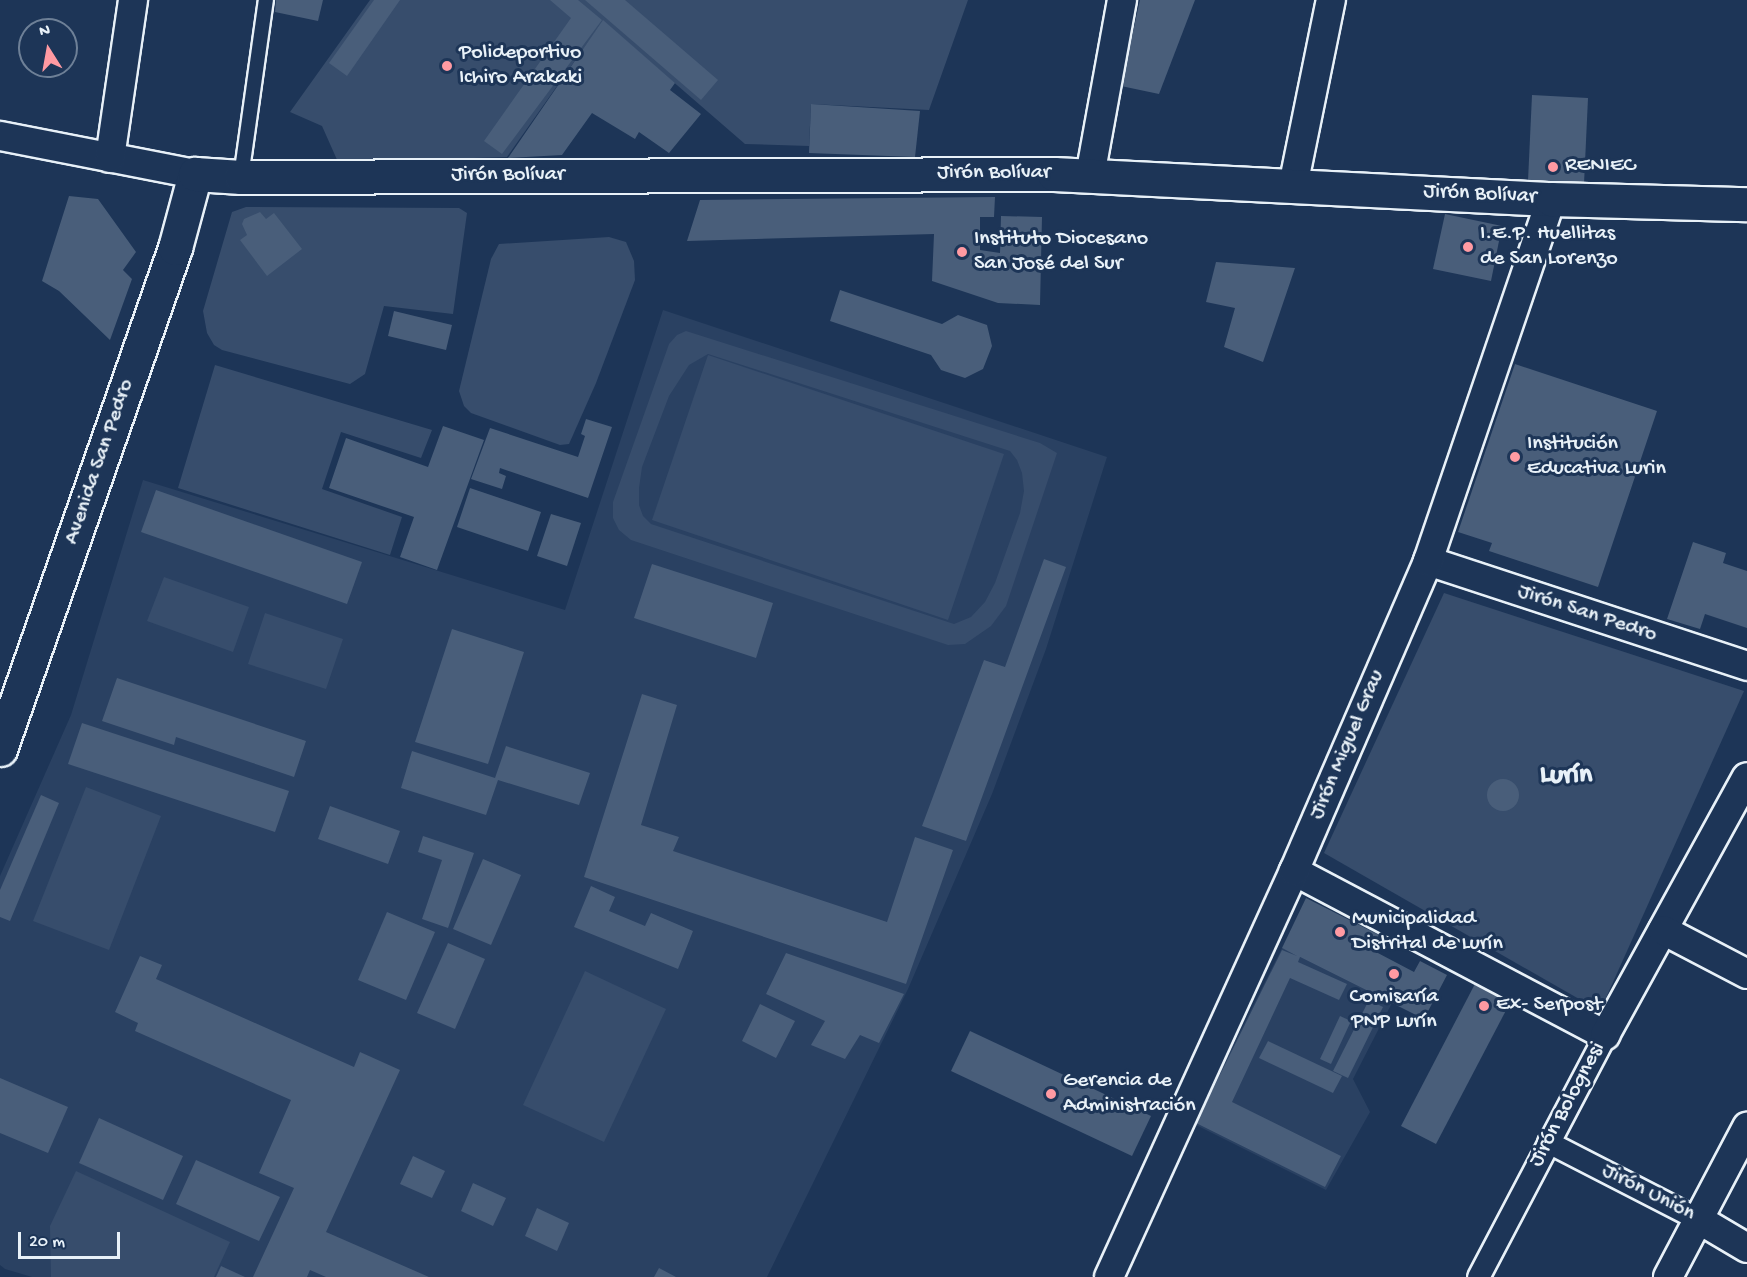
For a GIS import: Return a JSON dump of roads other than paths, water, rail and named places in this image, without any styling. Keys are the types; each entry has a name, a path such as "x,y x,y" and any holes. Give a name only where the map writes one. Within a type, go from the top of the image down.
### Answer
{"street":[{"path":"110,158 134,0"},
{"path":"1090,176 1122,0"},
{"path":"1293,186 1330,0"},
{"path":"0,136 195,174"},
{"name":"Jirón Bolívar","path":"195,174 241,177 1042,174 1551,199 1747,204"},
{"name":"Avenida San Pedro","path":"0,749 174,248 195,174"},
{"name":"Jirón Miguel Grau","path":"1109,1277 1294,871 1428,561 1551,199"},
{"name":"Jirón San Pedro","path":"1428,561 1747,666"},
{"name":"Jirón Bolognesi","path":"1478,1277 1605,1035 1747,777"},
{"path":"1294,871 1605,1035"},
{"path":"1663,930 1747,974"},
{"path":"1668,1277 1747,1127"},
{"name":"Jirón Unión","path":"1548,1142 1698,1219 1747,1248"}],"lane":[{"path":"241,177 266,0"}],"place":[{"name":"Polideportivo Ichiro Arakaki","path":"447,66"},
{"name":"RENIEC","path":"1553,167"},
{"name":"I.E.P. Huellitas de San Lorenzo","path":"1468,247"},
{"name":"Instituto Diocesano San José del Sur","path":"962,252"},
{"name":"Institución Educativa Lurin","path":"1515,457"},
{"name":"Municipalidad Distrital de Lurín","path":"1340,932"},
{"name":"Comisaría PNP Lurín","path":"1394,974"},
{"name":"Ex- Serpost","path":"1484,1006"},
{"name":"Gerencia de Administración","path":"1051,1094"}],"district":[{"name":"Lurín","path":"1566,776"}]}
